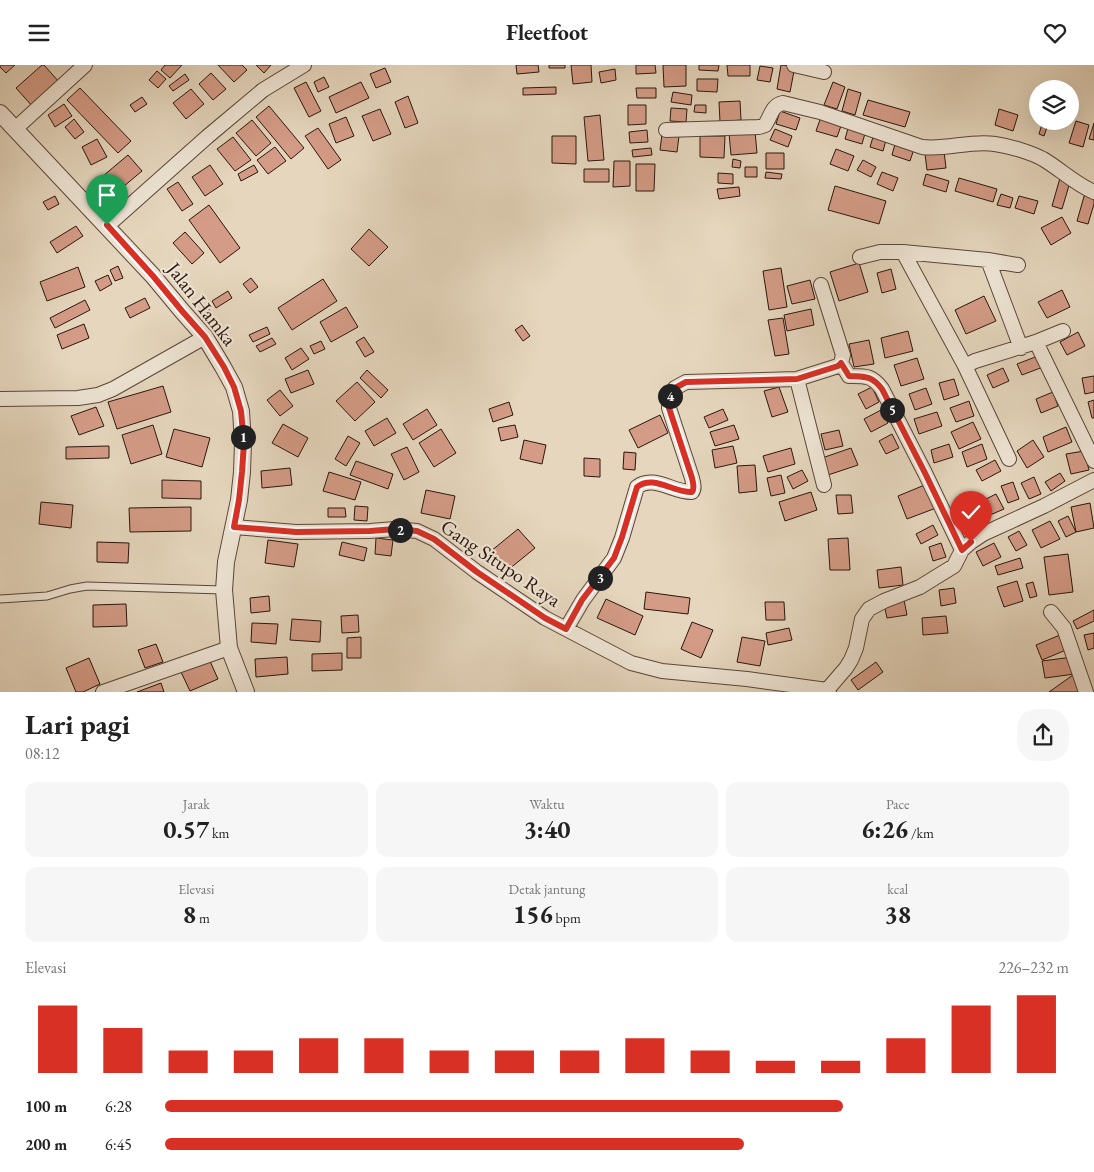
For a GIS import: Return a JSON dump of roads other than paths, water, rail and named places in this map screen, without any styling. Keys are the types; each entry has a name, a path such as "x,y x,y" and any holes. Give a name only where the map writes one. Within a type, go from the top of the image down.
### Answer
{"street":[{"path":"15,129 85,65"},
{"path":"107,225 263,90 304,65"},
{"path":"794,65 824,72"},
{"path":"666,130 759,127 765,125 777,104 783,103 820,112 922,147 934,148 982,143 997,144 1042,158 1094,193"},
{"name":"Jalan Hamka","path":"0,113 153,276 205,337 234,387 241,411 244,443 239,500 226,562 224,590 229,648 246,692"},
{"path":"860,257 880,252 902,252 988,260 1018,265"},
{"path":"902,252 965,366 1009,459"},
{"path":"988,260 1021,348"},
{"path":"821,285 843,355 841,363 838,366 797,379 824,485"},
{"path":"965,366 1036,343 1063,331"},
{"path":"0,399 78,399 98,395 113,389 205,337"},
{"path":"1036,343 1094,461"},
{"path":"841,363 849,376 870,378 882,389 962,550"},
{"name":"Gang Situpo Raya","path":"566,629 582,600 614,558 637,487 644,483 651,483 683,491 692,492 694,490 692,478 669,408 670,395 675,388 686,382 797,379"},
{"path":"828,691 852,660 862,619 869,609 920,587 954,566 962,550 982,534 1044,506 1094,480"},
{"name":"Gang Situpo Raya","path":"234,527 296,532 395,529 417,531 434,539 477,572 545,618 631,663 662,671 747,679 828,691"},
{"path":"1051,612 1064,628 1086,692"},
{"path":"103,692 229,648"}],"lane":[{"path":"0,599 47,596 87,586 224,590"}]}
